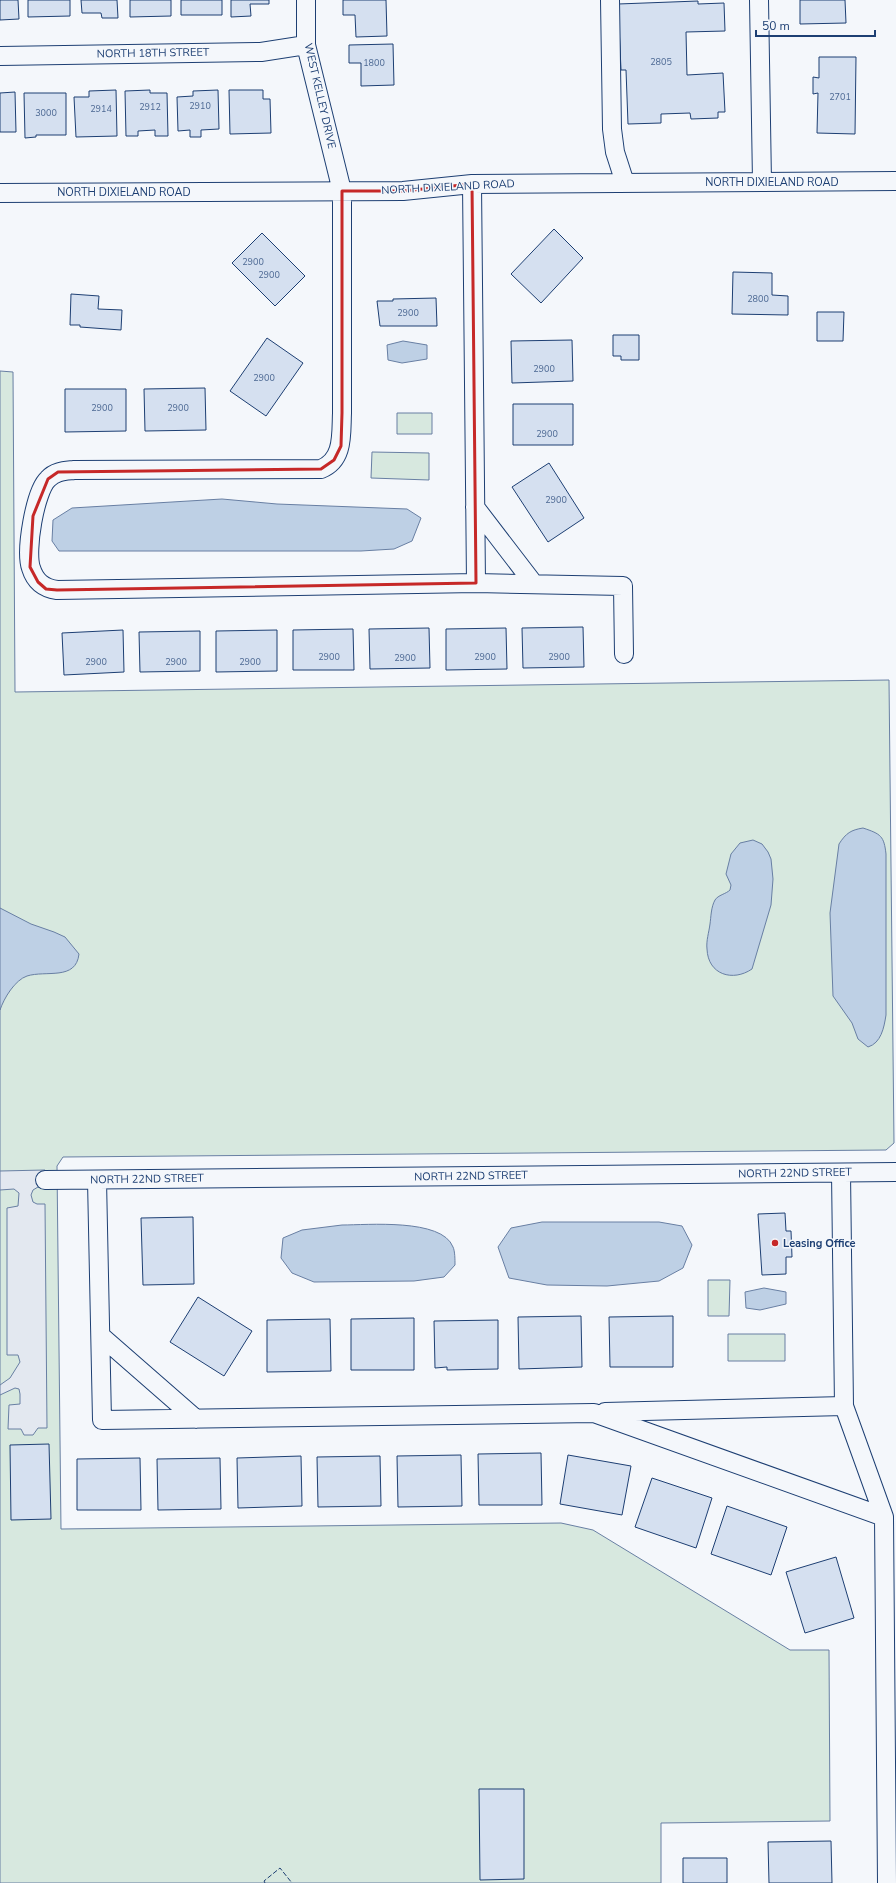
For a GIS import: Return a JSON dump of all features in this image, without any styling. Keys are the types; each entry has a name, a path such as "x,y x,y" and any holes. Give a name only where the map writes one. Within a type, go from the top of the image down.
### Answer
{"street":[{"name":"WEST KELLEY DRIVE","path":"306,0 306,45 342,191 341,446 334,460 328,466 321,469 74,470 58,472 48,479 40,494 33,516 30,545 30,567 38,582 46,589 57,590 476,583 623,586 624,654"},
{"path":"610,0 612,129 616,152 625,183"},
{"path":"759,0 762,182"},
{"name":"NORTH 18TH STREET","path":"0,56 261,52 306,45"},
{"name":"NORTH DIXIELAND ROAD","path":"0,193 403,190 472,184 896,181"},
{"path":"472,184 476,583"},
{"path":"475,507 534,584"},
{"name":"NORTH 22ND STREET","path":"45,1180 896,1172"},
{"path":"841,1173 844,1406 890,1535 888,1883"},
{"path":"97,1180 102,1420 594,1413 844,1406"},
{"path":"101,1336 196,1419"},
{"path":"594,1413 884,1517"}],"highlighted area":[{"path":"472,184 476,583 46,589 38,582 30,567 33,516 48,479 58,472 321,469 334,460 341,446 342,413 342,191 403,191"}],"shaded area":[{"path":"0,371 13,372 15,692 889,680 894,1143 886,1150 63,1157 57,1166 61,1529 561,1523 593,1530 790,1650 829,1650 830,1821 661,1823 661,1883 0,1883"},
{"path":"397,413 432,413 432,434 397,434"},
{"path":"372,452 429,453 429,480 371,478"},
{"path":"45,1170 45,1188 38,1187 33,1190 31,1195 33,1202 37,1204 45,1204 47,1428 38,1428 33,1435 24,1435 21,1429 8,1429 9,1405 20,1404 19,1389 15,1388 0,1395 0,1385 10,1378 20,1362 18,1355 7,1355 7,1208 18,1206 19,1193 14,1189 0,1190 0,1171"},
{"path":"708,1280 730,1280 729,1316 708,1316"},
{"path":"728,1334 785,1334 785,1361 728,1361"}],"water":[{"path":"403,341 427,345 427,359 402,363 388,360 387,345"},
{"path":"222,499 277,504 407,509 421,518 412,541 394,549 361,551 59,551 52,541 53,520 72,508"},
{"path":"863,828 878,834 883,839 886,854 886,1015 883,1030 879,1039 868,1047 858,1039 852,1023 833,996 830,913 839,844 849,833"},
{"path":"753,840 762,844 771,859 773,879 771,905 752,969 737,975 723,974 712,965 708,958 707,943 711,912 716,898 730,890 731,885 726,874 731,854 740,843"},
{"path":"0,908 31,924 65,937 79,954 77,962 72,968 66,971 59,973 35,974 18,981 10,990 0,1010"},
{"path":"542,1222 659,1222 682,1226 692,1245 683,1268 659,1281 607,1286 547,1285 509,1278 498,1247 511,1228"},
{"path":"342,1225 403,1225 435,1231 446,1238 453,1247 455,1253 455,1265 444,1277 414,1281 314,1282 292,1273 281,1258 283,1238 302,1230"},
{"path":"764,1288 786,1292 786,1304 760,1310 746,1308 745,1292"}],"building":[{"path":"0,0 18,0 19,19 0,20"},
{"path":"28,0 70,0 70,16 28,17"},
{"path":"81,0 117,0 118,18 102,18 101,13 82,13"},
{"path":"130,0 171,0 171,16 130,17"},
{"path":"181,0 222,0 222,15 181,15"},
{"path":"231,0 269,0 269,4 250,4 251,16 231,17"},
{"path":"343,0 386,0 387,36 356,37 355,15 343,15"},
{"path":"800,0 845,0 846,23 800,24"},
{"path":"698,1 698,4 724,3 725,31 686,32 687,75 723,73 725,112 718,112 718,118 691,119 690,113 661,114 661,123 628,124 626,70 621,70 618,4"},
{"path":"393,44 394,85 361,86 361,63 349,63 349,45"},
{"path":"819,57 856,57 855,134 817,133 818,93 813,94 813,77 819,78"},
{"path":"116,90 117,136 76,137 74,97 89,97 89,91"},
{"path":"150,90 150,93 167,93 168,136 155,136 155,130 138,131 138,136 126,136 125,91"},
{"path":"218,90 219,129 201,130 201,137 190,137 190,130 178,131 177,97 193,96 193,91"},
{"path":"229,90 263,90 263,99 270,99 271,133 230,134"},
{"path":"15,92 16,132 0,132 0,93"},
{"path":"24,93 66,93 66,135 36,135 36,137 25,138"},
{"path":"554,229 583,258 541,303 511,274"},
{"path":"262,233 305,276 275,306 232,263"},
{"path":"733,272 772,273 772,295 788,296 788,315 732,314"},
{"path":"71,294 99,296 98,309 122,310 121,330 70,325"},
{"path":"436,298 437,326 380,326 377,301"},
{"path":"817,312 844,312 843,341 817,341"},
{"path":"613,335 639,335 639,360 621,360 621,356 613,356"},
{"path":"267,338 303,363 266,416 230,391"},
{"path":"572,340 573,381 512,383 511,341"},
{"path":"205,388 206,430 145,431 144,389"},
{"path":"65,389 126,389 126,431 65,432"},
{"path":"513,404 573,404 573,445 513,445"},
{"path":"549,463 584,518 548,542 512,487"},
{"path":"583,627 584,667 523,668 522,628"},
{"path":"429,628 430,668 370,669 369,629"},
{"path":"506,628 507,669 446,670 446,629"},
{"path":"353,629 354,670 293,670 293,630"},
{"path":"123,630 124,672 64,675 62,633"},
{"path":"277,630 277,671 216,672 216,631"},
{"path":"200,631 200,671 140,672 139,632"},
{"name":"Leasing Office","path":"785,1213 786,1231 791,1231 792,1257 786,1257 786,1274 762,1275 758,1214"},
{"path":"193,1217 194,1284 143,1285 141,1218"},
{"path":"198,1297 252,1331 224,1376 170,1342"},
{"path":"581,1316 582,1367 519,1369 518,1317"},
{"path":"673,1316 673,1367 610,1367 609,1317"},
{"path":"414,1318 414,1370 351,1370 351,1319"},
{"path":"330,1319 331,1371 267,1372 267,1320"},
{"path":"498,1320 498,1369 447,1370 447,1367 435,1368 434,1321"},
{"path":"49,1444 51,1519 11,1520 10,1445"},
{"path":"541,1453 542,1505 479,1505 478,1454"},
{"path":"461,1455 462,1506 398,1507 397,1456"},
{"path":"568,1455 631,1466 622,1515 560,1504"},
{"path":"301,1456 302,1506 238,1508 237,1458"},
{"path":"380,1456 381,1506 318,1507 317,1457"},
{"path":"140,1458 141,1510 77,1510 77,1459"},
{"path":"220,1458 221,1509 158,1510 157,1459"},
{"path":"652,1478 712,1498 696,1548 635,1527"},
{"path":"727,1506 787,1527 771,1575 711,1554"},
{"path":"836,1557 854,1618 805,1633 786,1572"},
{"path":"479,1789 524,1789 524,1879 480,1880"},
{"path":"831,1841 832,1883 769,1883 768,1842"},
{"path":"683,1858 727,1858 727,1883 683,1883"}],"fence":[{"path":"265,1883 264,1881 280,1868 292,1883"}],"place":[{"name":"Leasing Office","path":"775,1243"}]}
